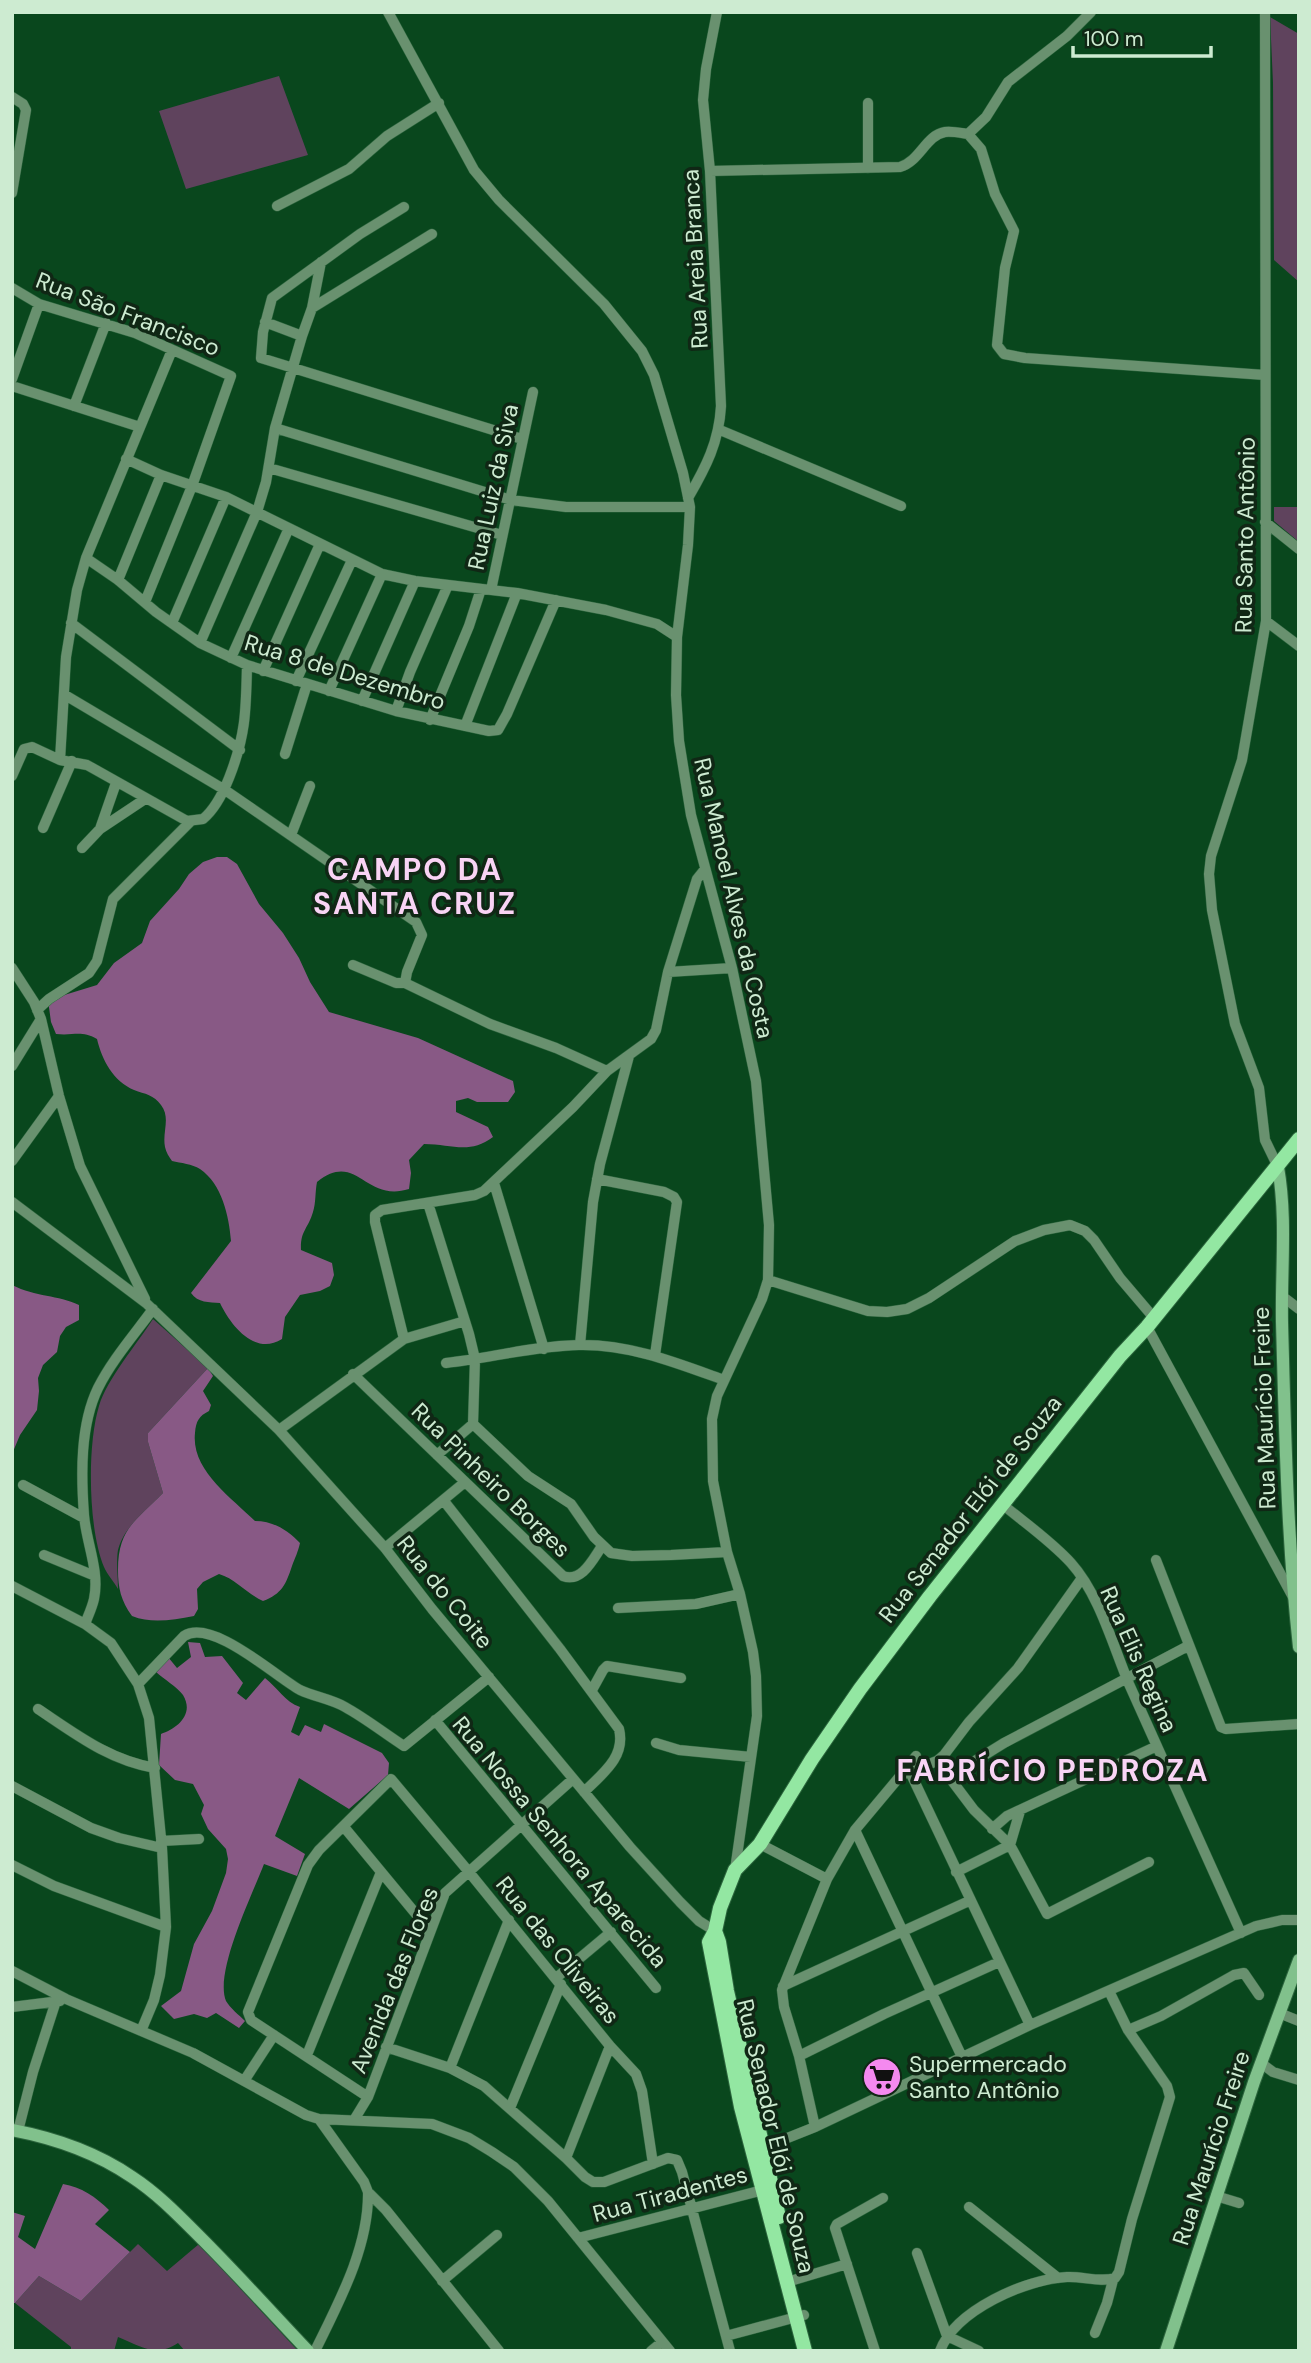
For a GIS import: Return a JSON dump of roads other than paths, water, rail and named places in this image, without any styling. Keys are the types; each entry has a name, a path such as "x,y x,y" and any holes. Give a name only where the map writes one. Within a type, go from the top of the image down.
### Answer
{"main road":[{"name":"Rua Senador Elói de Souza","path":"813,2351 800,2316 767,2189 723,1992 709,1942 735,1870 760,1844 813,1759 894,1642 1120,1356 1299,1139"},
{"name":"Rua Senador Elói de Souza","path":"800,2316 805,2351"}],"street":[{"name":"Rua Manoel Alves da Costa","path":"388,12 474,170 487,187 604,304 642,351 654,375 684,473 689,503 688,545 677,638 676,695 679,740 691,815 733,968 756,1081 769,1225 768,1280 762,1299 717,1395 712,1419 713,1481 756,1676 757,1716 735,1870"},
{"name":"Rua Areia Branca","path":"689,503 720,430 721,393 710,171 703,100 717,12"},
{"path":"710,171 903,166 915,159 938,134 968,134 982,123 1012,78 1067,36 1091,12"},
{"name":"Rua Santo Antônio","path":"1265,12 1266,621 1242,760 1211,856 1209,874 1212,910 1235,1024 1259,1088 1265,1140 1278,1167"},
{"path":"12,97 23,104 26,110 12,193"},
{"path":"277,206 349,169 387,136 439,103"},
{"path":"868,103 868,169"},
{"path":"968,134 981,149 995,194 1014,231 1005,268 996,338 1001,352 1025,358 1265,375"},
{"path":"404,206 360,234 272,298 265,322 261,358 386,399 522,439"},
{"path":"312,308 432,234"},
{"path":"200,643 257,512 269,468 275,428 312,308 321,262"},
{"name":"Rua São Francisco","path":"12,288 39,304 135,332 231,376 192,486"},
{"path":"12,379 39,304"},
{"path":"265,322 302,336"},
{"path":"74,406 106,323"},
{"path":"60,760 66,657 86,558 172,350"},
{"path":"12,386 140,427"},
{"name":"Rua Luiz da Siva","path":"430,720 486,590 512,500 533,392"},
{"path":"275,428 512,500 566,507 689,503"},
{"path":"720,430 901,506"},
{"path":"126,459 161,475 226,498 382,574 415,582 517,593 637,617 657,624 677,638"},
{"path":"269,468 502,535"},
{"path":"118,580 161,475"},
{"path":"145,602 192,486"},
{"path":"172,623 226,498"},
{"path":"1265,522 1299,549"},
{"path":"231,658 289,528"},
{"path":"263,671 320,544"},
{"name":"Rua 8 de Dezembro","path":"86,558 200,643 247,665 396,711 489,732 497,731 508,714 556,600"},
{"path":"285,754 301,683 352,560"},
{"path":"329,691 382,574"},
{"path":"362,701 415,582"},
{"path":"396,711 449,585"},
{"path":"465,726 517,593"},
{"path":"1266,621 1299,646"},
{"path":"71,623 240,750"},
{"path":"12,1066 49,999 89,973 97,961 113,899 190,822 206,818 225,790 240,750 246,712 247,665"},
{"path":"65,695 225,790 403,912 420,927 421,940 405,983"},
{"path":"12,776 26,748 32,747 60,760 92,768 190,822"},
{"path":"43,828 72,761"},
{"path":"100,829 116,783"},
{"path":"291,835 310,786"},
{"path":"82,848 100,829 145,799"},
{"path":"404,1339 375,1214 382,1210 475,1195 494,1183 607,1072 651,1039 656,1030 668,972 697,878 705,869"},
{"path":"353,965 396,983 405,983 490,1024 556,1048 607,1072"},
{"path":"12,968 39,1015 80,1166 150,1306"},
{"path":"668,972 733,968"},
{"path":"580,1345 597,1180 629,1056"},
{"path":"12,1161 59,1096"},
{"name":"Rua Maurício Freire","path":"1278,1167 1283,1196 1286,1489 1299,1647"},
{"path":"597,1180 664,1192 677,1200 655,1355"},
{"path":"494,1183 544,1349"},
{"path":"12,1202 150,1306"},
{"path":"428,1203 475,1359 473,1424 437,1455"},
{"path":"768,1280 868,1311 907,1309 929,1298 1015,1241 1044,1230 1070,1225 1085,1231 1150,1322 1294,1598"},
{"path":"1282,1296 1299,1309"},
{"path":"85,1624 94,1598 95,1576 84,1518 83,1461 91,1408 107,1372 150,1306"},
{"name":"Rua do Coite","path":"150,1306 279,1430 385,1548 630,1847 699,1921 715,1931"},
{"path":"279,1430 404,1339 465,1321"},
{"path":"446,1363 580,1345 655,1355 724,1380"},
{"name":"Rua Pinheiro Borges","path":"353,1374 563,1576 578,1576 602,1546"},
{"path":"473,1424 528,1476 571,1504 594,1537 611,1553 671,1555 727,1552"},
{"path":"385,1548 465,1482"},
{"path":"23,1485 84,1518"},
{"path":"1286,1489 1299,1497"},
{"path":"444,1502 592,1690 619,1729 620,1751 584,1792"},
{"name":"Rua Elis Regina","path":"1002,1504 1053,1546 1082,1578 1241,1933"},
{"path":"44,1555 95,1576"},
{"path":"1156,1560 1188,1646 1224,1729 1299,1724"},
{"path":"905,1773 937,1761 944,1755 968,1722 1018,1668 1082,1578"},
{"path":"12,1586 85,1624 111,1643 138,1684 149,1718 166,1927 154,2000 141,2031"},
{"path":"618,1608 696,1604 740,1594"},
{"path":"138,1684 184,1636 191,1632 201,1632 229,1643 302,1691 343,1706 404,1746 489,1677"},
{"path":"948,1777 1004,1743 1188,1646"},
{"path":"592,1690 607,1667 681,1678"},
{"path":"38,1709 101,1750 131,1764 155,1768"},
{"name":"Rua Nossa Senhora Aparecida","path":"435,1720 656,1988"},
{"path":"656,1743 680,1750 751,1757"},
{"path":"992,1829 1000,1821 1157,1746"},
{"path":"815,2127 799,2056 784,2007 783,1986 827,1879 855,1830 905,1773 916,1756"},
{"path":"937,1761 974,1811 1010,1845 1048,1914 1149,1862"},
{"path":"905,1773 1030,2025"},
{"name":"Rua das Oliveiras","path":"344,1827 391,1779 640,2079 653,2164"},
{"name":"Avenida das Flores","path":"354,2120 368,2097 445,1893 573,1779"},
{"path":"12,1786 91,1828 119,1838 161,1844 199,1839"},
{"path":"956,1872 1010,1845 1020,1811"},
{"path":"368,2097 251,2020 248,2011 308,1865 319,1850 344,1827 430,1931"},
{"path":"855,1830 962,2057"},
{"path":"760,1844 827,1879"},
{"path":"12,1865 54,1886 166,1927"},
{"path":"307,2055 381,1872"},
{"path":"783,1986 969,1901"},
{"path":"450,2068 509,1920"},
{"path":"757,2149 815,2127 1030,2025 1256,1926 1282,1920 1299,1920"},
{"path":"510,2108 558,1981 611,1932"},
{"name":"Rua Maurício Freire","path":"1166,2351 1261,2063 1299,1960"},
{"path":"799,2056 999,1962"},
{"path":"12,1971 61,2000 193,2053 292,2108 319,2119 432,2124 469,2138 514,2167 548,2201 670,2351"},
{"path":"1128,2030 1161,2017 1234,1975 1244,1973 1259,1995"},
{"path":"1095,2333 1113,2280 1119,2272 1132,2219 1170,2097 1167,2086 1128,2030 1109,1991"},
{"path":"12,2007 61,2000"},
{"path":"61,2000 33,2072 15,2131 58,2141 85,2151 131,2176 156,2194 218,2255 307,2351"},
{"path":"1279,2013 1299,2021"},
{"path":"244,2081 274,2035"},
{"path":"386,2046 450,2068 484,2086 585,2178 604,2182 668,2158 677,2160 730,2351"},
{"path":"566,2158 610,2046"},
{"path":"1261,2063 1273,2072 1299,2080"},
{"path":"319,2119 364,2182 368,2192 386,2210 499,2351"},
{"name":"Rua Tiradentes","path":"578,2238 767,2189"},
{"path":"315,2351 358,2252 366,2223 368,2192"},
{"path":"1216,2196 1239,2203"},
{"path":"875,2351 835,2229 836,2225 883,2198"},
{"path":"969,2207 1058,2278"},
{"path":"366,2223 386,2210"},
{"path":"442,2281 497,2235"},
{"path":"917,2253 947,2336 979,2351"},
{"path":"791,2281 847,2264"},
{"path":"940,2351 947,2336 962,2320 999,2297 1058,2278 1113,2280"},
{"path":"726,2336 800,2316"},
{"path":"650,2351 662,2342"}],"place":[{"name":"Supermercado Santo Antônio","path":"882,2077"}],"district":[{"name":"CAMPO DA SANTA CRUZ","path":"415,886"},
{"name":"FABRÍCIO PEDROZA","path":"1053,1770"}]}
